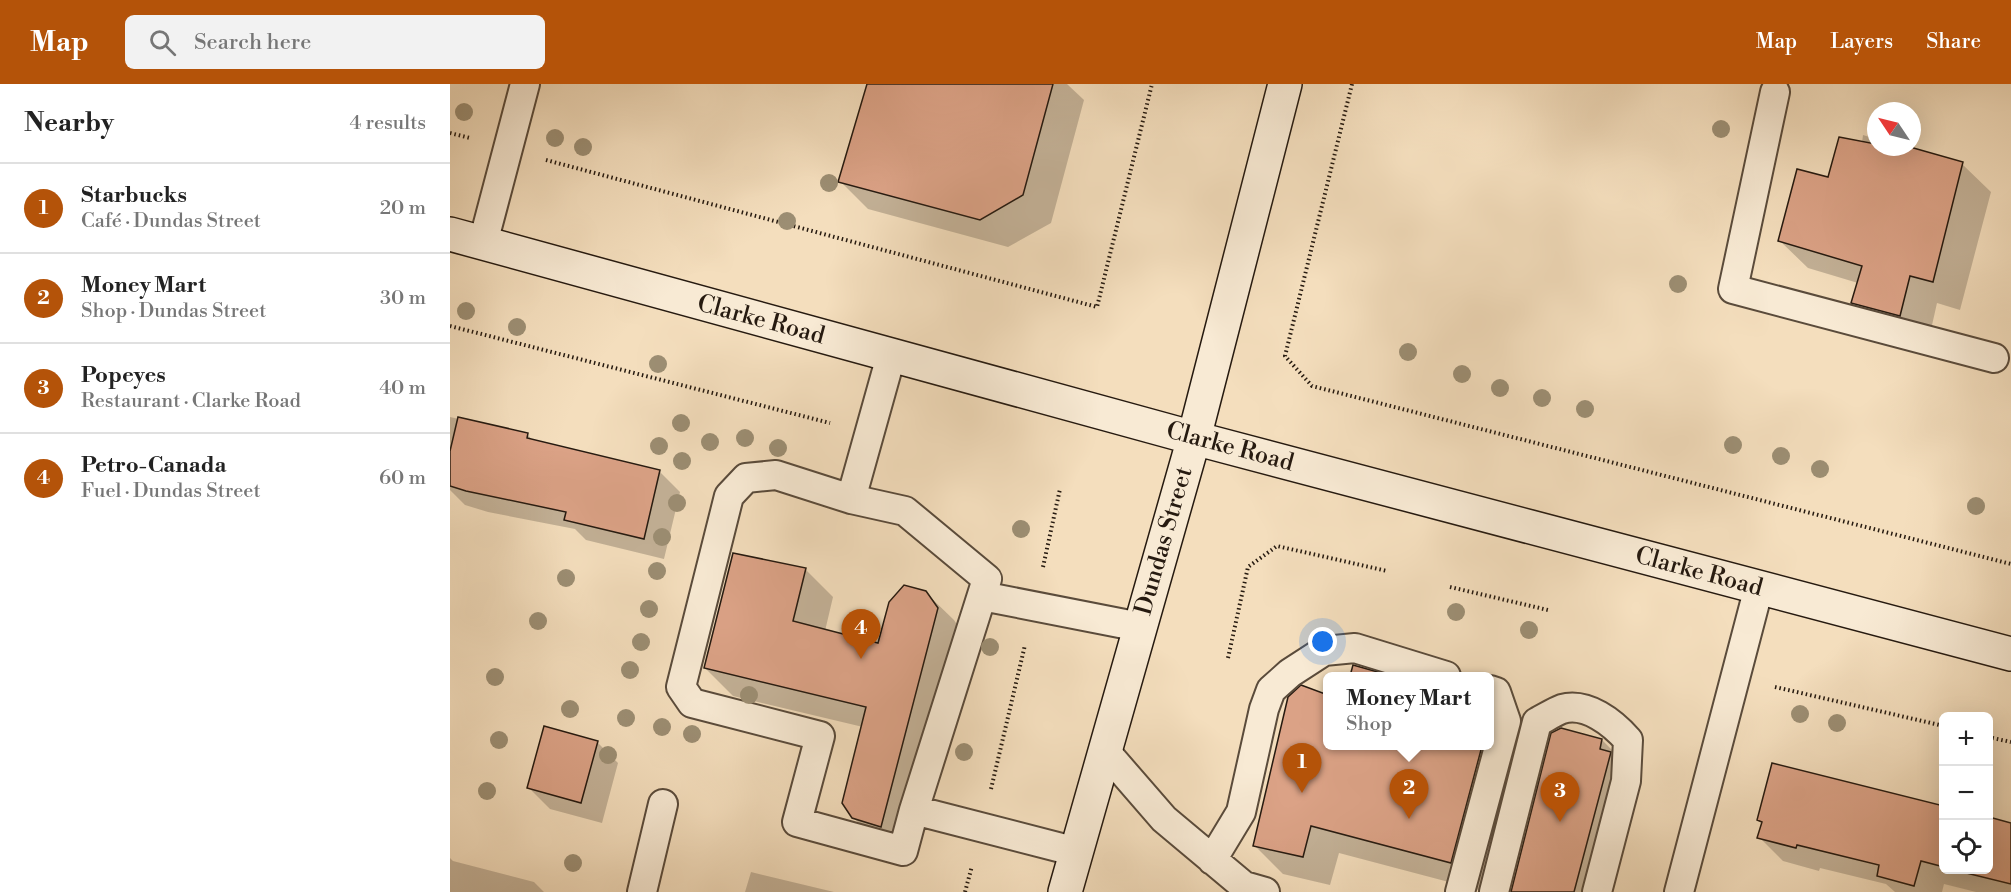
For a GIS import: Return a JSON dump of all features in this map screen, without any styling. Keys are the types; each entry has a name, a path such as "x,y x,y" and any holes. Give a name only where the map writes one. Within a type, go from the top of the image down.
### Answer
{"main road":[{"name":"Dundas Street","path":"1065,892 1194,438 1285,84"},
{"name":"Clarke Road","path":"450,234 1194,438 2011,654"}],"lane":[{"path":"483,243 525,84"},
{"path":"1775,92 1733,289 1994,358"},
{"path":"851,499 891,356"},
{"path":"776,475 851,499 905,511 987,579 982,596 903,851 797,822 820,736 692,703 681,687 729,496 746,478 776,475"},
{"path":"1679,892 1759,587"},
{"path":"982,596 1140,627"},
{"path":"1212,860 1241,812 1264,709 1271,690 1290,673 1324,651 1355,648 1433,672"},
{"path":"1461,892 1506,721 1494,691"},
{"path":"1494,892 1537,722 1564,709 1587,710 1614,724 1628,740 1626,781 1597,892"},
{"path":"1105,751 1164,819 1246,890"},
{"path":"642,892 663,804"},
{"path":"914,810 1077,852"}],"path":[{"path":"537,157 1097,307 1152,84"},
{"path":"1352,84 1285,356 1312,386 2011,564"},
{"path":"450,326 870,432"},
{"path":"982,829 1060,489"},
{"path":"1228,658 1248,567 1278,546 1387,571"},
{"path":"1450,587 1548,610"},
{"path":"1770,686 1939,725"},
{"path":"1993,738 2011,742"}],"building":[{"path":"867,84 1053,84 1023,195 980,220 838,182"},
{"path":"1839,137 1867,142 1867,156 1921,156 1921,150 1963,162 1933,282 1910,276 1900,316 1851,303 1862,266 1778,241 1797,169 1828,177"},
{"path":"458,417 528,433 527,438 660,470 644,539 564,520 566,512 450,486 450,451"},
{"path":"733,553 806,568 793,621 878,643 889,602 904,585 926,591 938,608 881,827 852,818 842,803 866,707 704,668"},
{"path":"1353,665 1378,672 1351,672"},
{"path":"1301,685 1323,693 1323,750 1481,750 1451,863 1311,826 1303,857 1253,846 1288,697"},
{"path":"544,726 598,741 581,803 527,788"},
{"path":"1561,728 1602,739 1600,749 1611,752 1574,892 1511,892 1551,733"},
{"path":"1772,763 1939,805 1939,866 1921,861 1914,886 1877,876 1879,865 1797,845 1796,848 1757,838 1762,822 1757,820"},
{"path":"1993,818 2011,823 2011,884 1970,874 1993,874"}],"place":[{"name":"Petro-Canada","path":"861,659"},
{"name":"Starbucks","path":"1302,793"},
{"name":"Money Mart","path":"1409,819"},
{"name":"Popeyes","path":"1560,822"}]}
